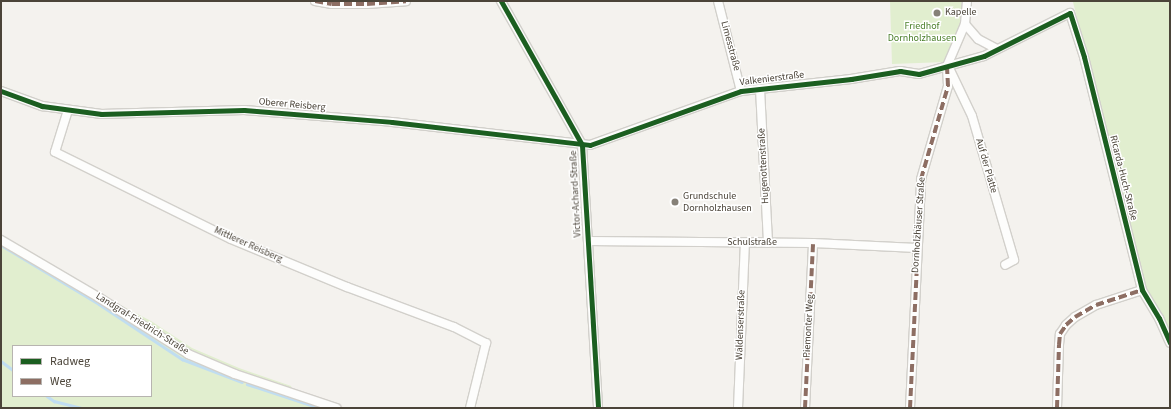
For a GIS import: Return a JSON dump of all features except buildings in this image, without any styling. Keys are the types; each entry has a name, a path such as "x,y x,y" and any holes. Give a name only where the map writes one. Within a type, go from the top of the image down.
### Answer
{"street":[{"path":"315,1 332,4 401,2"},
{"name":"Victor-Achard-Straße","path":"500,1 582,145 598,408"},
{"name":"Limesstraße","path":"718,1 741,91"},
{"name":"Dornholzhäuser Straße","path":"910,408 921,179 948,86 947,66 965,24 967,1"},
{"name":"Valkenierstraße","path":"582,145 590,145 741,91 851,79 900,71 919,74 984,56 1070,13"},
{"name":"Ricarda-Huch-Straße","path":"1070,13 1084,57 1142,290 1159,318 1170,343"},
{"path":"965,24 978,39 996,49"},
{"name":"Auf der Platte","path":"947,66 972,116 1014,260 1005,265"},
{"name":"Hugenottenstraße","path":"760,89 768,243"},
{"name":"Oberer Reisberg","path":"1,91 42,106 101,114 244,110 392,122 582,145"},
{"name":"Mittlerer Reisberg","path":"68,110 55,152 231,240 347,287 454,327 486,343 470,408"},
{"name":"Landgraf-Friedrich-Straße","path":"1,240 98,297 188,354 236,374 336,408"},
{"name":"Schulstraße","path":"588,241 813,243 917,248"},
{"name":"Waldenserstraße","path":"738,408 745,243"},
{"name":"Piemonter Weg","path":"805,408 813,243"},
{"path":"1057,408 1060,334 1066,325 1096,305 1142,290"}],"green space":[{"name":"Friedhof Dornholzhausen","path":"890,1 962,1 960,26 945,62 892,64"},
{"path":"1170,1 1170,330 1146,289 1073,2"},
{"path":"1,243 151,321 192,348 239,368 291,386 295,401 316,408 1,408"}],"waterway":[{"path":"1,245 99,304 182,359 242,382"},
{"path":"1,361 12,369"},
{"path":"247,384 320,408"},
{"path":"48,397 54,401 82,408"}],"marked path":[{"path":"315,1 332,4 367,4 406,1"},
{"path":"910,408 921,179 948,86 947,66"},
{"path":"805,408 813,243"},
{"path":"1057,408 1060,334 1066,325 1075,317 1096,305 1142,290"}],"cycle path":[{"path":"501,1 582,145 598,408"},
{"path":"1,91 42,106 101,114 244,110 392,122 590,145 741,91 851,79 900,71 919,74 984,56 1070,13 1084,57 1142,290 1159,318 1170,343"}],"place":[{"name":"Kapelle","path":"937,13"},
{"name":"Grundschule Dornholzhausen","path":"675,202"}]}
